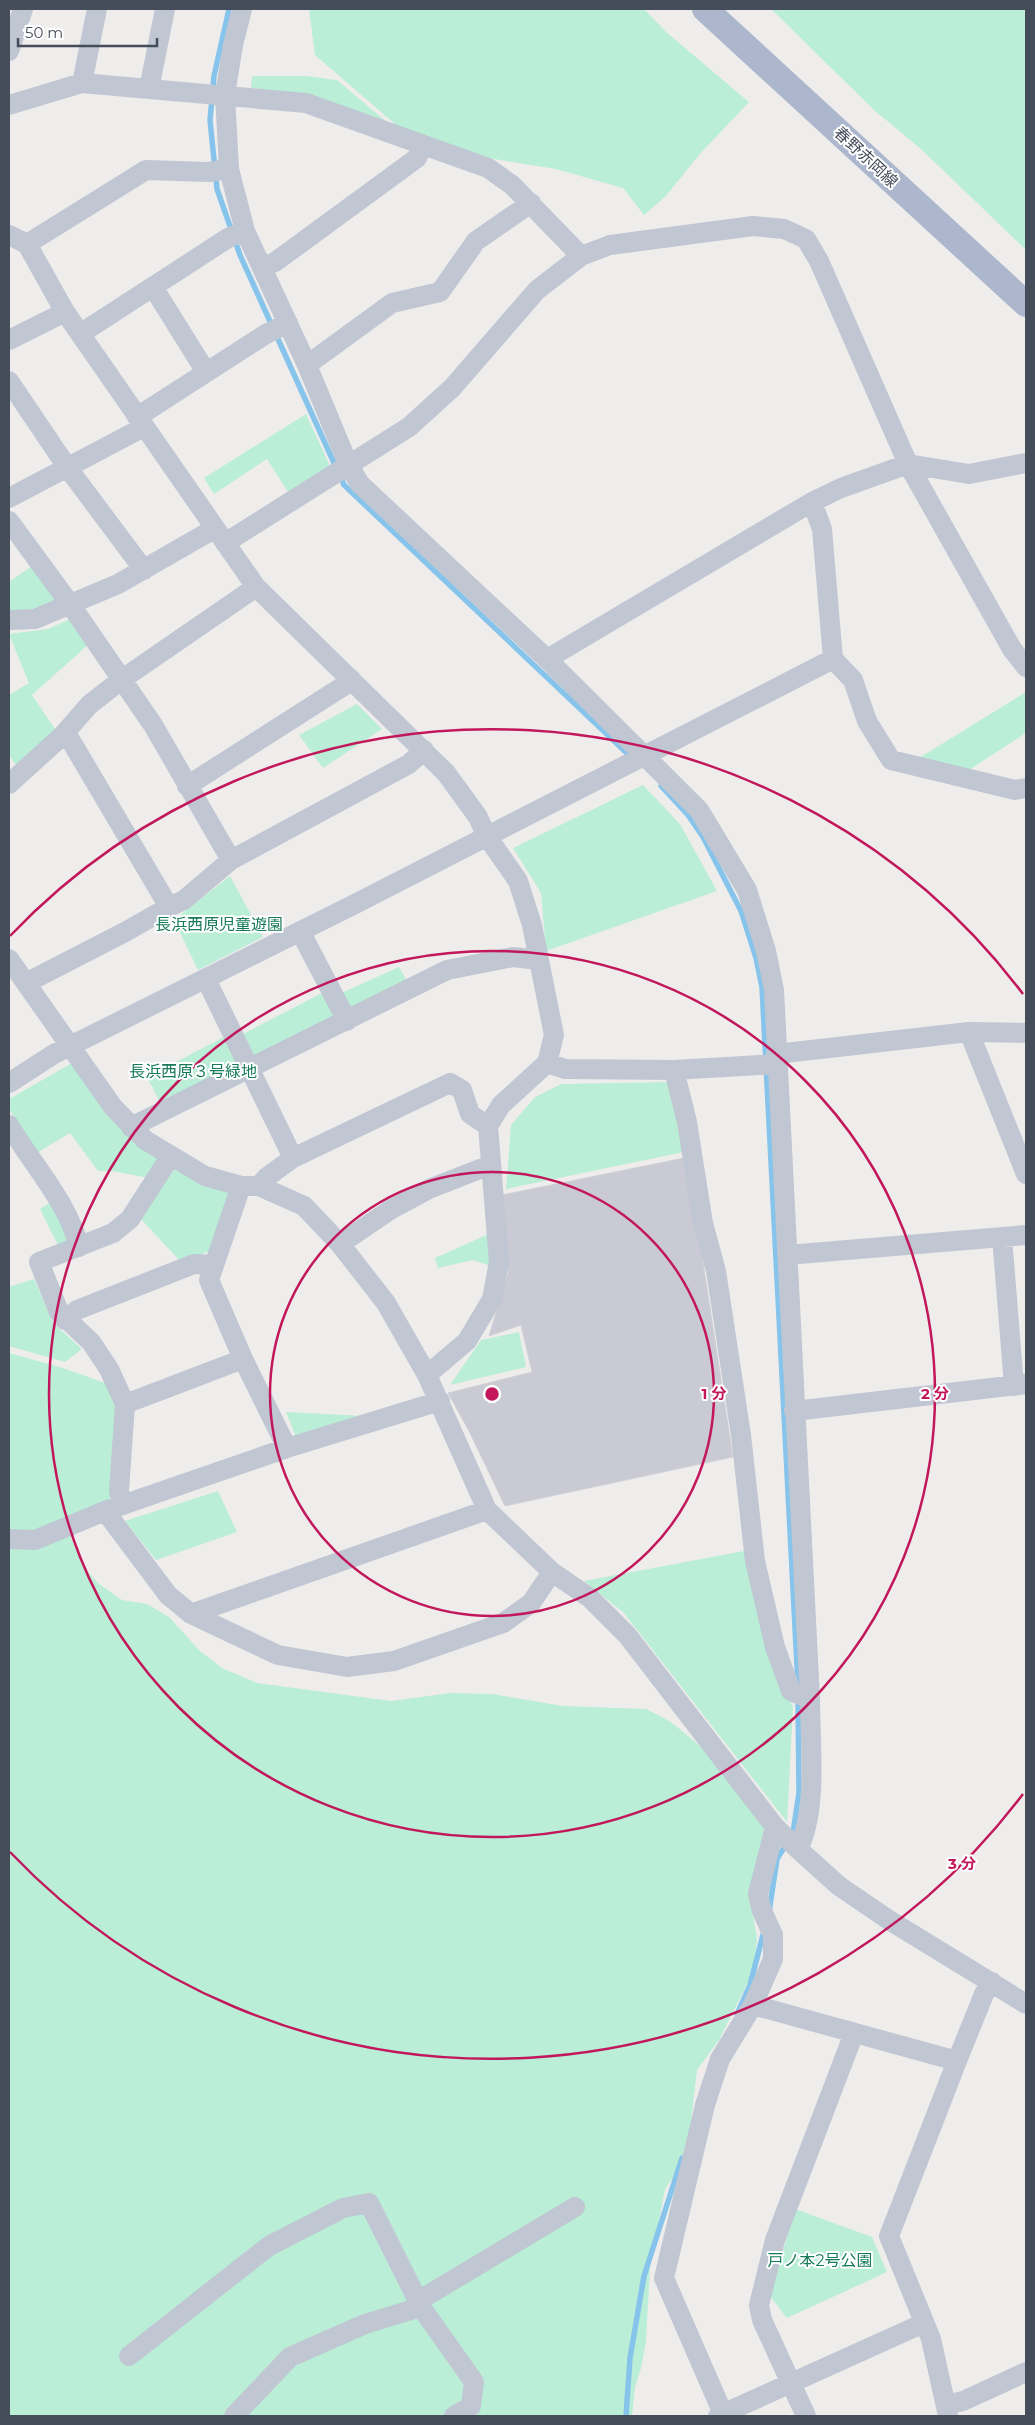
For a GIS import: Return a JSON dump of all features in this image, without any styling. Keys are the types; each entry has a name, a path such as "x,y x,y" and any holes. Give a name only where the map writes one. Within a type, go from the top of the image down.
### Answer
{"main road":[{"name":"春野赤岡線","path":"705,9 1026,304"}],"street":[{"path":"9,51 23,9"},
{"path":"82,83 97,9"},
{"path":"149,89 164,9"},
{"path":"242,9 233,46 216,94 229,169 245,231 307,365 348,464 360,484 547,659 638,759 699,810 747,890 766,951 774,990 776,1059 810,1699 810,1802 805,1836 787,1839"},
{"path":"9,105 82,83 306,103 488,168 512,185 581,256"},
{"path":"262,268 275,262 418,158 422,145"},
{"path":"27,244 146,170 209,172 229,169"},
{"path":"307,365 392,303 440,292 476,241 530,203"},
{"path":"9,620 35,619 118,584 144,570 220,536 348,464 409,426 452,388 537,290 581,256 610,245 753,226 784,229 806,240 819,261 908,464 1012,649 1026,667"},
{"path":"80,334 228,238 245,231"},
{"path":"9,235 27,244 64,312 256,587 446,773 478,816 486,835 518,881 532,925 554,1035 547,1063 502,1105 488,1126 499,1262 492,1299 467,1341 427,1375"},
{"path":"153,286 206,372"},
{"path":"9,340 64,312"},
{"path":"9,498 67,467 140,422 206,372 266,334 288,323"},
{"path":"9,381 67,467 144,570"},
{"path":"547,659 812,502 841,488 908,464 969,474 1026,462"},
{"path":"812,502 822,529 833,659 853,680 867,721 891,760 1015,790 1026,788"},
{"path":"9,521 70,604 153,725 231,860"},
{"path":"9,784 63,735 89,705 121,680 256,587"},
{"path":"9,1083 72,1046 833,659"},
{"path":"187,786 342,687 351,679"},
{"path":"63,735 71,741 169,907"},
{"path":"26,983 184,900 231,860 409,764 424,750"},
{"path":"300,931 347,1021"},
{"path":"131,1127 448,970 513,956 538,960"},
{"path":"9,959 72,1046 113,1107 145,1140 170,1157 205,1176 250,1186 304,1206 340,1244 386,1302 427,1375 487,1510 552,1572 590,1598 627,1634 787,1839 839,1886 888,1920 1026,2004"},
{"path":"206,979 294,1158"},
{"path":"970,1032 1026,1174"},
{"path":"547,1063 565,1069 674,1070 776,1059 970,1032 1026,1033"},
{"path":"674,1070 687,1122 703,1223 716,1272 741,1435 755,1561 775,1646 791,1691 810,1699"},
{"path":"287,1448 243,1359 209,1280 250,1186 267,1177 294,1158 450,1083 462,1090 470,1114 488,1126"},
{"path":"9,1127 59,1204 75,1233 79,1246"},
{"path":"170,1157 130,1219 113,1233 39,1262 59,1312 65,1320 91,1342 109,1369 125,1404 119,1491 114,1508 168,1595 191,1614 278,1655 347,1666 394,1661 503,1623 532,1603 552,1572"},
{"path":"340,1244 390,1210 428,1189 490,1164"},
{"path":"787,1255 1026,1235"},
{"path":"794,1411 1020,1385 1002,1237"},
{"path":"65,1320 77,1310 194,1264 214,1265"},
{"path":"125,1404 243,1359"},
{"path":"9,1539 35,1540 114,1508 287,1448 440,1401"},
{"path":"191,1614 487,1510"},
{"path":"787,1839 758,1894 762,1911 773,1935 773,1959 752,2006 720,2059 705,2105 664,2278 722,2416 924,2324"},
{"path":"992,1982 984,1994 889,2236 931,2339 947,2411 963,2401 1026,2372"},
{"path":"752,2006 957,2061"},
{"path":"806,2416 762,2320 759,2305 775,2240 854,2033"},
{"path":"129,2356 269,2246 343,2208 369,2204 420,2304 474,2382 471,2406 454,2416"},
{"path":"234,2416 290,2357 365,2324 420,2304 575,2207"}],"green space":[{"path":"309,9 644,9 666,32 749,102 698,156 666,196 644,215 623,188 556,169 488,158 403,131 315,55"},
{"path":"771,9 1026,9 1026,250 921,149 874,110"},
{"path":"252,76 306,76 337,80 395,129 309,94 251,88"},
{"path":"306,414 330,466 290,495 267,459 214,494 204,478"},
{"path":"35,564 60,601 34,614 9,614 9,582"},
{"path":"70,619 90,643 32,695 57,732 18,768 9,755 9,695 29,683 9,634 48,629"},
{"path":"1026,692 1026,733 969,770 919,758"},
{"path":"357,704 382,729 323,768 299,735"},
{"path":"643,785 680,824 717,891 546,951 541,893 513,848"},
{"name":"長浜西原児童遊園","path":"230,876 263,937 198,970 174,920"},
{"path":"399,967 409,985 347,1011 339,994"},
{"path":"322,993 335,1019 256,1059 243,1034"},
{"name":"長浜西原３号緑地","path":"224,1037 239,1065 162,1106 147,1077"},
{"path":"72,1063 159,1159 149,1178 112,1171 98,1171 70,1133 35,1154 9,1108 9,1099"},
{"path":"672,1082 684,1152 506,1189 511,1125 535,1097 561,1084"},
{"path":"169,1168 232,1191 213,1250 181,1262 141,1219"},
{"path":"51,1202 71,1240 58,1245 40,1209"},
{"path":"491,1233 491,1266 473,1260 438,1268 435,1258"},
{"path":"34,1279 54,1324 82,1349 65,1362 9,1346 9,1287"},
{"path":"519,1332 526,1367 450,1385 481,1340"},
{"path":"9,1353 63,1368 108,1384 117,1403 111,1497 71,1538 84,1568 99,1584 122,1600 147,1604 169,1617 200,1651 222,1668 257,1683 391,1701 451,1693 492,1694 563,1706 646,1709 671,1722 734,1774 766,1818 751,1903 757,1939 754,1970 719,2040 697,2070 687,2157 665,2189 650,2267 646,2341 635,2387 632,2416 9,2416"},
{"path":"286,1412 365,1416 296,1437"},
{"path":"218,1491 237,1532 156,1560 125,1521"},
{"path":"744,1551 778,1669 793,1707 787,1822 623,1612 584,1581"},
{"name":"戸ノ本2号公園","path":"795,2209 872,2237 887,2272 787,2318 770,2296"}],"building":[{"path":"684,1158 697,1224 733,1457 505,1506 469,1431 448,1393 532,1372 521,1325 489,1336 508,1273 502,1195"}],"waterway":[{"path":"229,9 214,76 210,120 217,189 240,255 344,485 631,757"},
{"path":"661,786 688,815 703,837 741,911 756,958 762,987 798,1686"},
{"path":"793,1833 799,1793 798,1698"},
{"path":"769,1912 777,1859 787,1843"},
{"path":"737,2014 750,1985 764,1931"},
{"path":"626,2416 630,2358 644,2276 682,2158"}]}
